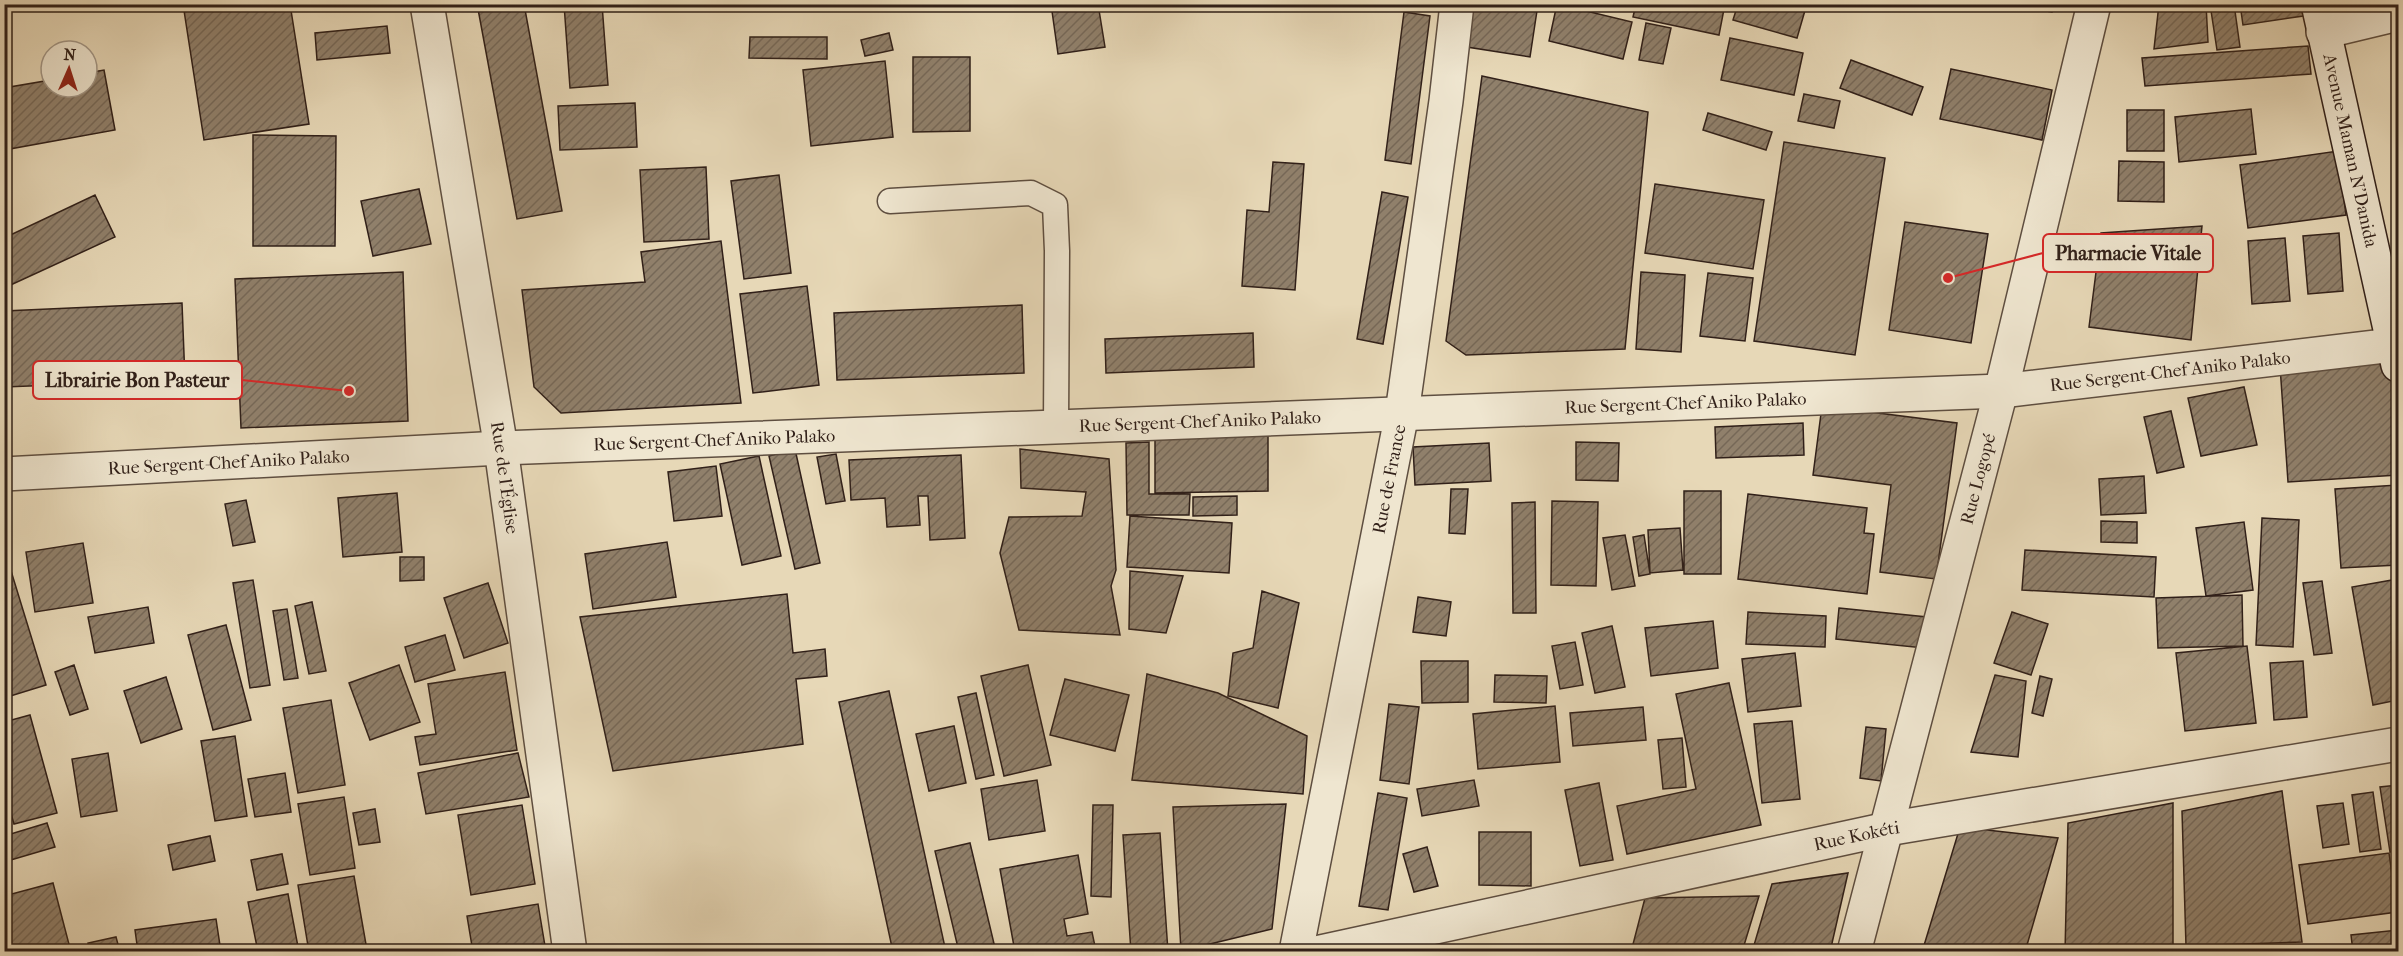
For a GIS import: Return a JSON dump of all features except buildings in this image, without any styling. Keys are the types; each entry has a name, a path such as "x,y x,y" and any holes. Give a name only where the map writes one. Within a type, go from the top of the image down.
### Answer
{"street":[{"name":"Rue de l'Église","path":"427,4 501,448 570,951"},
{"name":"Rue de France","path":"1296,951 1402,412 1446,101 1457,4"},
{"name":"Rue Logopé","path":"1854,951 2001,391 2094,4"},
{"path":"2320,18 2398,15"},
{"name":"Avenue Maman N'Danida","path":"2320,18 2396,355"},
{"name":"Rue Sergent-Chef Aniko Palako","path":"4,474 501,448 2001,391 2396,355"},
{"name":"Rue Kokéti","path":"1320,951 1887,829 2398,744"}],"lane":[{"path":"890,201 1031,193 1055,205 1058,251 1056,426"}],"place":[{"name":"Pharmacie Vitale","path":"1948,278"},
{"name":"Librairie Bon Pasteur","path":"349,391"}]}
